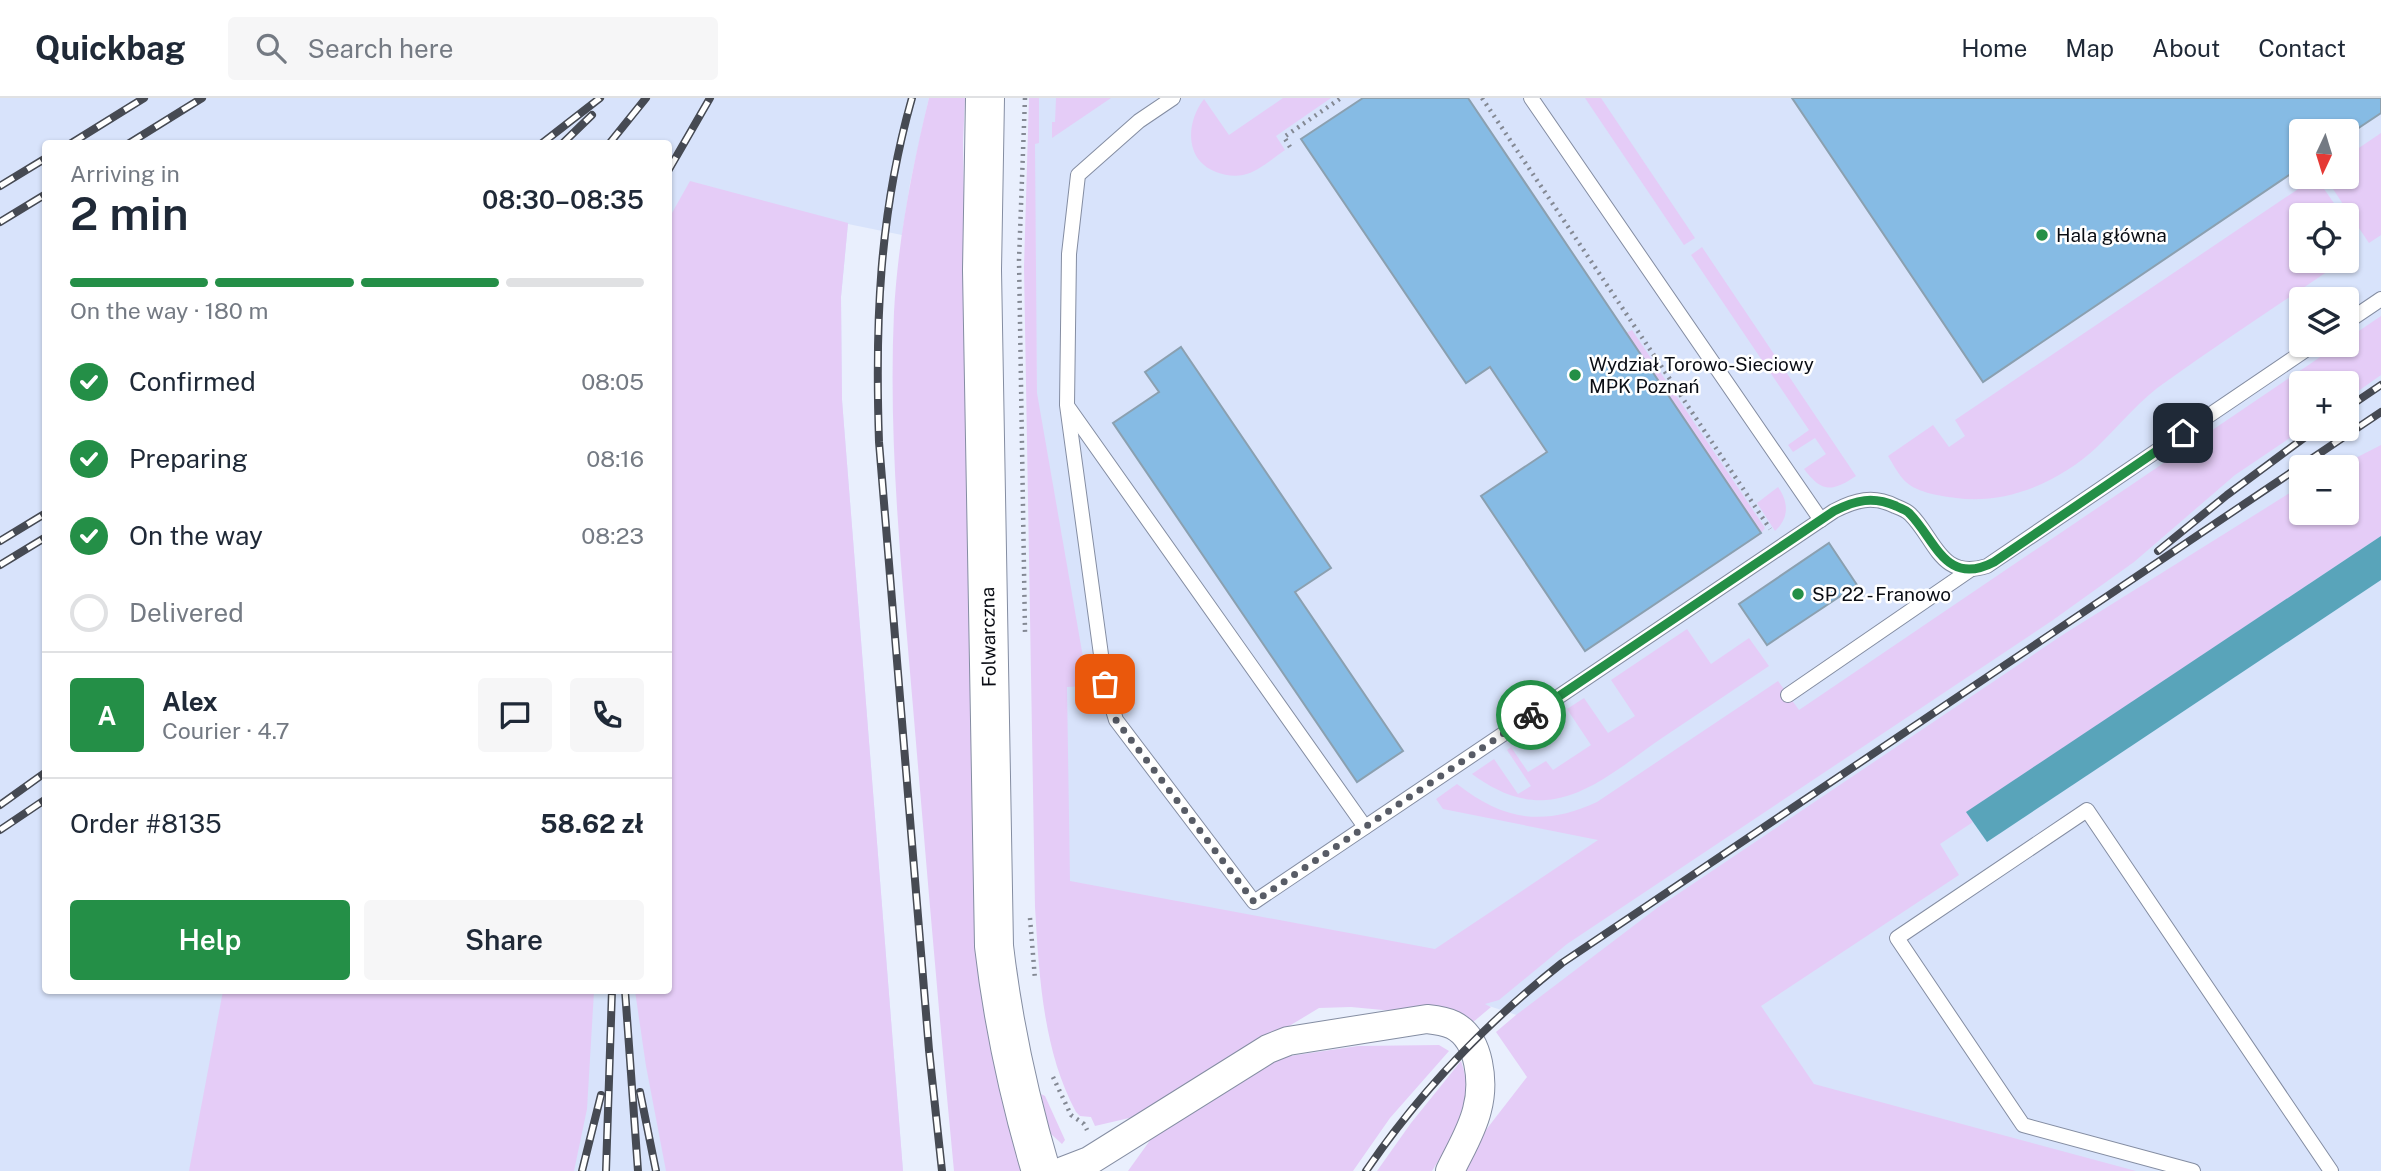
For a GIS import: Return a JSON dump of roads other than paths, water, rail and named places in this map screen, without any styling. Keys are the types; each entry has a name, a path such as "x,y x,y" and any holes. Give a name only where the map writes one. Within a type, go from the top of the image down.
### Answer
{"street":[{"name":"Folwarczna","path":"985,98 982,270 994,947 1005,1030 1028,1129 1041,1171"},
{"path":"1063,1171 1098,1155 1268,1049 1288,1041 1426,1019 1443,1021 1463,1032 1474,1049 1479,1067 1478,1109 1450,1171"}],"lane":[{"path":"1173,98 1139,121 1078,175 1069,254 1068,405 1105,684 1116,720 1254,902 1851,502 1864,499 1885,501 1909,512 1930,543 1945,559 1958,568 1970,570"},
{"path":"1531,98 1821,520"},
{"path":"2359,314 2381,299"},
{"path":"1788,695 1970,570 1994,562 2295,357"},
{"path":"1068,405 1365,827"},
{"path":"2193,1171 2023,1125 1896,938 2087,810 2331,1171"}],"water":[{"path":"2381,536 2381,580 1987,842 1966,812"}],"railway":[{"path":"76,140 144,98"},
{"path":"134,140 202,98"},
{"path":"546,140 600,98"},
{"path":"612,140 646,98"},
{"path":"672,164 710,98"},
{"path":"912,98 892,184 886,226 879,311 879,442 929,1050 942,1171"},
{"path":"566,140 592,115"},
{"path":"0,186 42,160"},
{"path":"0,222 42,196"},
{"path":"2359,400 2381,385"},
{"path":"1366,1171 1409,1113 1456,1059 1507,1009 1562,963 2381,412"},
{"path":"2158,551 2300,441"},
{"path":"0,541 42,515"},
{"path":"0,565 42,539"},
{"path":"0,805 42,775"},
{"path":"0,830 42,802"},
{"path":"606,1171 612,994"},
{"path":"625,994 638,1171"},
{"path":"640,1092 656,1171"},
{"path":"582,1171 601,1095"}],"place":[{"name":"Hala główna","path":"2042,235"},
{"name":"Wydział Torowo-Sieciowy MPK Poznań","path":"1575,375"},
{"name":"SP 22 - Franowo","path":"1798,594"}]}
